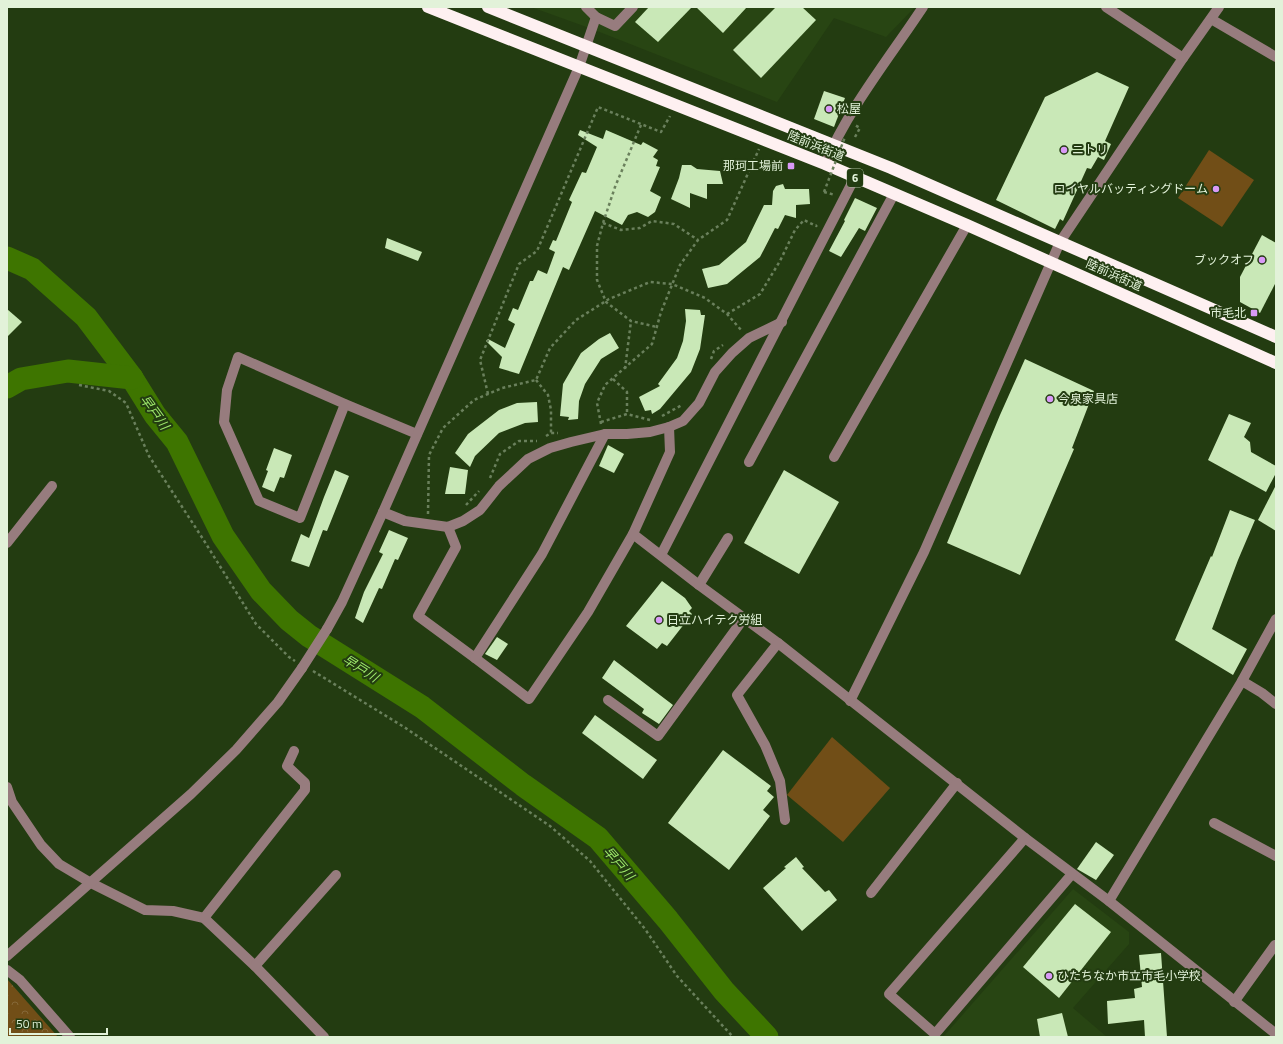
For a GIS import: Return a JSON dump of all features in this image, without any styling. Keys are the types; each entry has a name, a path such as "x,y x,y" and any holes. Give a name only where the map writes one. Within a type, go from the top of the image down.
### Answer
{"highway":[{"name":"陸前浜街道","path":"428,7 825,164 1276,363"},
{"name":"陸前浜街道","path":"488,7 833,144 1276,337"}],"street":[{"path":"586,7 596,17 615,26 633,7"},
{"path":"825,164 833,144 923,7"},
{"path":"1106,7 1183,58"},
{"path":"850,701 924,552 1060,242 1183,58 1219,7"},
{"path":"7,956 191,794 236,750 278,702 327,628 342,602 384,512 579,67 596,17"},
{"path":"1211,19 1276,57"},
{"path":"661,555 782,322 855,177"},
{"path":"749,462 894,194"},
{"path":"834,457 968,226"},
{"path":"384,512 405,521 448,528 463,521 480,510 499,486 528,459 550,448 605,434 650,432 669,427 683,421 699,403 715,372 749,338 782,322"},
{"path":"345,404 300,518 259,501 224,422 227,390 238,357 417,434"},
{"path":"448,528 456,547 418,616 529,699 588,612 633,534 670,452 669,427"},
{"path":"475,658 542,554 605,434"},
{"path":"7,544 52,486"},
{"path":"633,534 778,643 1025,838 1109,901 1276,1034"},
{"path":"699,585 728,538"},
{"path":"608,700 658,736 744,618"},
{"path":"1109,901 1242,681 1276,619"},
{"path":"778,643 737,696 765,746 780,781 785,820"},
{"path":"1242,681 1262,693 1276,704"},
{"path":"204,918 305,790 305,782 287,766 294,751"},
{"path":"871,893 957,783"},
{"path":"7,787 12,802 41,845 59,864 91,883 145,910 173,911 204,918 255,966 324,1037"},
{"path":"1214,823 1276,856"},
{"path":"1025,838 889,994 936,1034 1072,874"},
{"path":"255,966 336,875"},
{"path":"1234,1002 1275,946"},
{"path":"7,970 20,980 70,1037"}],"path":[{"path":"488,394 480,360 519,264 537,250 598,108 661,132 675,105"},
{"path":"642,125 615,187 603,223 598,246 598,280 606,302 631,321 657,327"},
{"path":"824,192 845,137"},
{"path":"605,434 600,423 597,402 605,385 652,344 661,312 680,265 698,240 727,220 764,140"},
{"path":"830,198 834,191 845,196"},
{"path":"727,314 760,294 796,230 804,220 816,226 820,219"},
{"path":"603,223 621,230 640,228 652,221 674,224 698,240"},
{"path":"536,380 550,348 576,320 606,302 650,282 672,284 705,298 727,314 749,338"},
{"path":"625,369 631,321"},
{"path":"736,334 742,330"},
{"path":"708,364 714,351 725,343"},
{"path":"613,379 627,392 627,414"},
{"path":"428,525 430,455 443,428 474,400 502,388 536,380"},
{"path":"536,380 548,395 551,410 552,433"},
{"path":"79,385 109,391 126,403 149,456 256,624 289,657 404,727 550,826 590,861 645,929 677,976 733,1037"},
{"path":"659,418 683,404"},
{"path":"600,423 627,414 653,421"}],"shaded area":[{"path":"531,7 915,7 886,37 834,18 777,102 592,29"},
{"name":"ひたちなか市立市毛小学校","path":"1073,889 1129,932 1129,944 1073,1008 1107,1037 943,1037"}],"green space":[{"name":"ロイヤルバッティングドーム","path":"1209,150 1254,180 1222,227 1178,198"},
{"path":"832,737 890,788 843,842 787,795"},
{"path":"7,979 58,1037 7,1037"}],"building":[{"path":"649,7 692,7 658,42 635,22"},
{"path":"696,7 747,7 723,33"},
{"path":"776,7 802,7 816,20 761,78 733,50"},
{"name":"ニトリ","path":"1097,72 1129,87 1105,141 1111,144 1104,160 1098,157 1091,169 1087,168 1063,221 1060,219 1055,229 996,200 1045,97"},
{"name":"松屋","path":"824,91 845,98 834,127 814,119"},
{"path":"580,130 603,139 606,130 641,145 643,142 658,150 653,157 658,160 656,166 660,167 650,191 661,197 655,212 648,217 637,212 628,215 622,225 595,211 569,270 563,267 519,374 499,368 502,357 486,341 488,339 505,348 515,324 508,320 513,308 518,310 530,281 533,281 538,270 547,274 555,252 549,249 553,240 556,241 572,202 569,200 582,172 586,173 597,147 578,135"},
{"path":"682,165 691,165 697,169 720,171 723,184 707,184 707,199 690,193 690,208 671,199"},
{"path":"783,184 785,189 809,189 810,204 796,205 796,218 785,215 778,229 775,228 760,257 727,284 708,288 702,269 719,265 746,242 764,205 772,205 773,191 776,186"},
{"path":"855,198 877,208 865,231 859,228 841,257 829,251"},
{"name":"ブックオフ","path":"1262,235 1276,243 1276,282 1260,313 1240,302 1240,277"},
{"path":"387,238 422,252 418,261 385,248"},
{"path":"7,309 22,322 7,337"},
{"path":"685,309 700,310 701,315 705,315 700,349 691,372 660,409 652,414 651,410 645,411 639,397 660,386 658,384 677,358 683,341 686,321"},
{"path":"610,333 619,348 601,359 585,384 579,401 578,419 568,420 569,417 560,416 563,384 581,353 599,339"},
{"path":"1025,359 1094,391 1072,448 1074,449 1020,575 947,543"},
{"path":"537,402 538,422 525,423 499,433 475,456 470,467 455,453 468,434 499,410 517,403"},
{"path":"1229,414 1251,423 1244,437 1250,442 1251,452 1276,466 1276,473 1266,492 1208,460"},
{"path":"608,445 624,454 614,473 599,466"},
{"path":"274,448 292,455 284,478 280,477 274,492 262,487"},
{"path":"450,467 468,470 465,494 445,494"},
{"path":"335,470 349,476 327,531 323,530 309,567 291,561 301,534 309,538"},
{"path":"784,470 839,502 799,574 744,543"},
{"path":"1276,485 1276,531 1258,520"},
{"path":"1230,510 1255,520 1212,629 1247,649 1233,675 1175,640 1211,556 1212,557"},
{"path":"389,530 408,538 398,560 395,559 382,589 379,588 363,623 355,618 364,592 383,554 379,552"},
{"name":"日立ハイテク労組","path":"662,581 685,598 692,608 689,611 692,614 667,646 662,643 657,649 626,626"},
{"path":"497,637 508,644 497,660 485,654"},
{"path":"614,660 673,705 659,724 642,713 644,709 602,678"},
{"path":"595,715 657,760 643,779 582,733"},
{"path":"723,750 771,786 767,791 774,797 763,810 770,816 729,870 668,823"},
{"path":"1096,842 1114,855 1096,880 1077,869"},
{"path":"796,857 804,867 802,868 825,892 829,890 837,900 802,931 763,888"},
{"path":"1075,904 1111,932 1059,998 1023,967"},
{"path":"1161,953 1167,1037 1145,1037 1144,1020 1108,1024 1107,1001 1135,998 1134,989 1142,987 1139,955"},
{"path":"1062,1013 1068,1037 1040,1037 1037,1019"}],"waterway":[{"name":"早戸川","path":"7,258 32,269 86,317 132,378 155,415 177,442 223,536 261,591 289,620 309,636 422,707 523,785 598,838 668,920 724,991 767,1037"},
{"path":"7,387 21,379 68,371 132,378"}],"place":[{"name":"松屋","path":"829,109"},
{"name":"ニトリ","path":"1064,150"},
{"name":"那珂工場前","path":"791,166"},
{"name":"ロイヤルバッティングドーム","path":"1216,189"},
{"name":"ブックオフ","path":"1262,260"},
{"name":"市毛北","path":"1254,313"},
{"name":"今泉家具店","path":"1050,399"},
{"name":"日立ハイテク労組","path":"659,620"},
{"name":"ひたちなか市立市毛小学校","path":"1049,976"}]}
